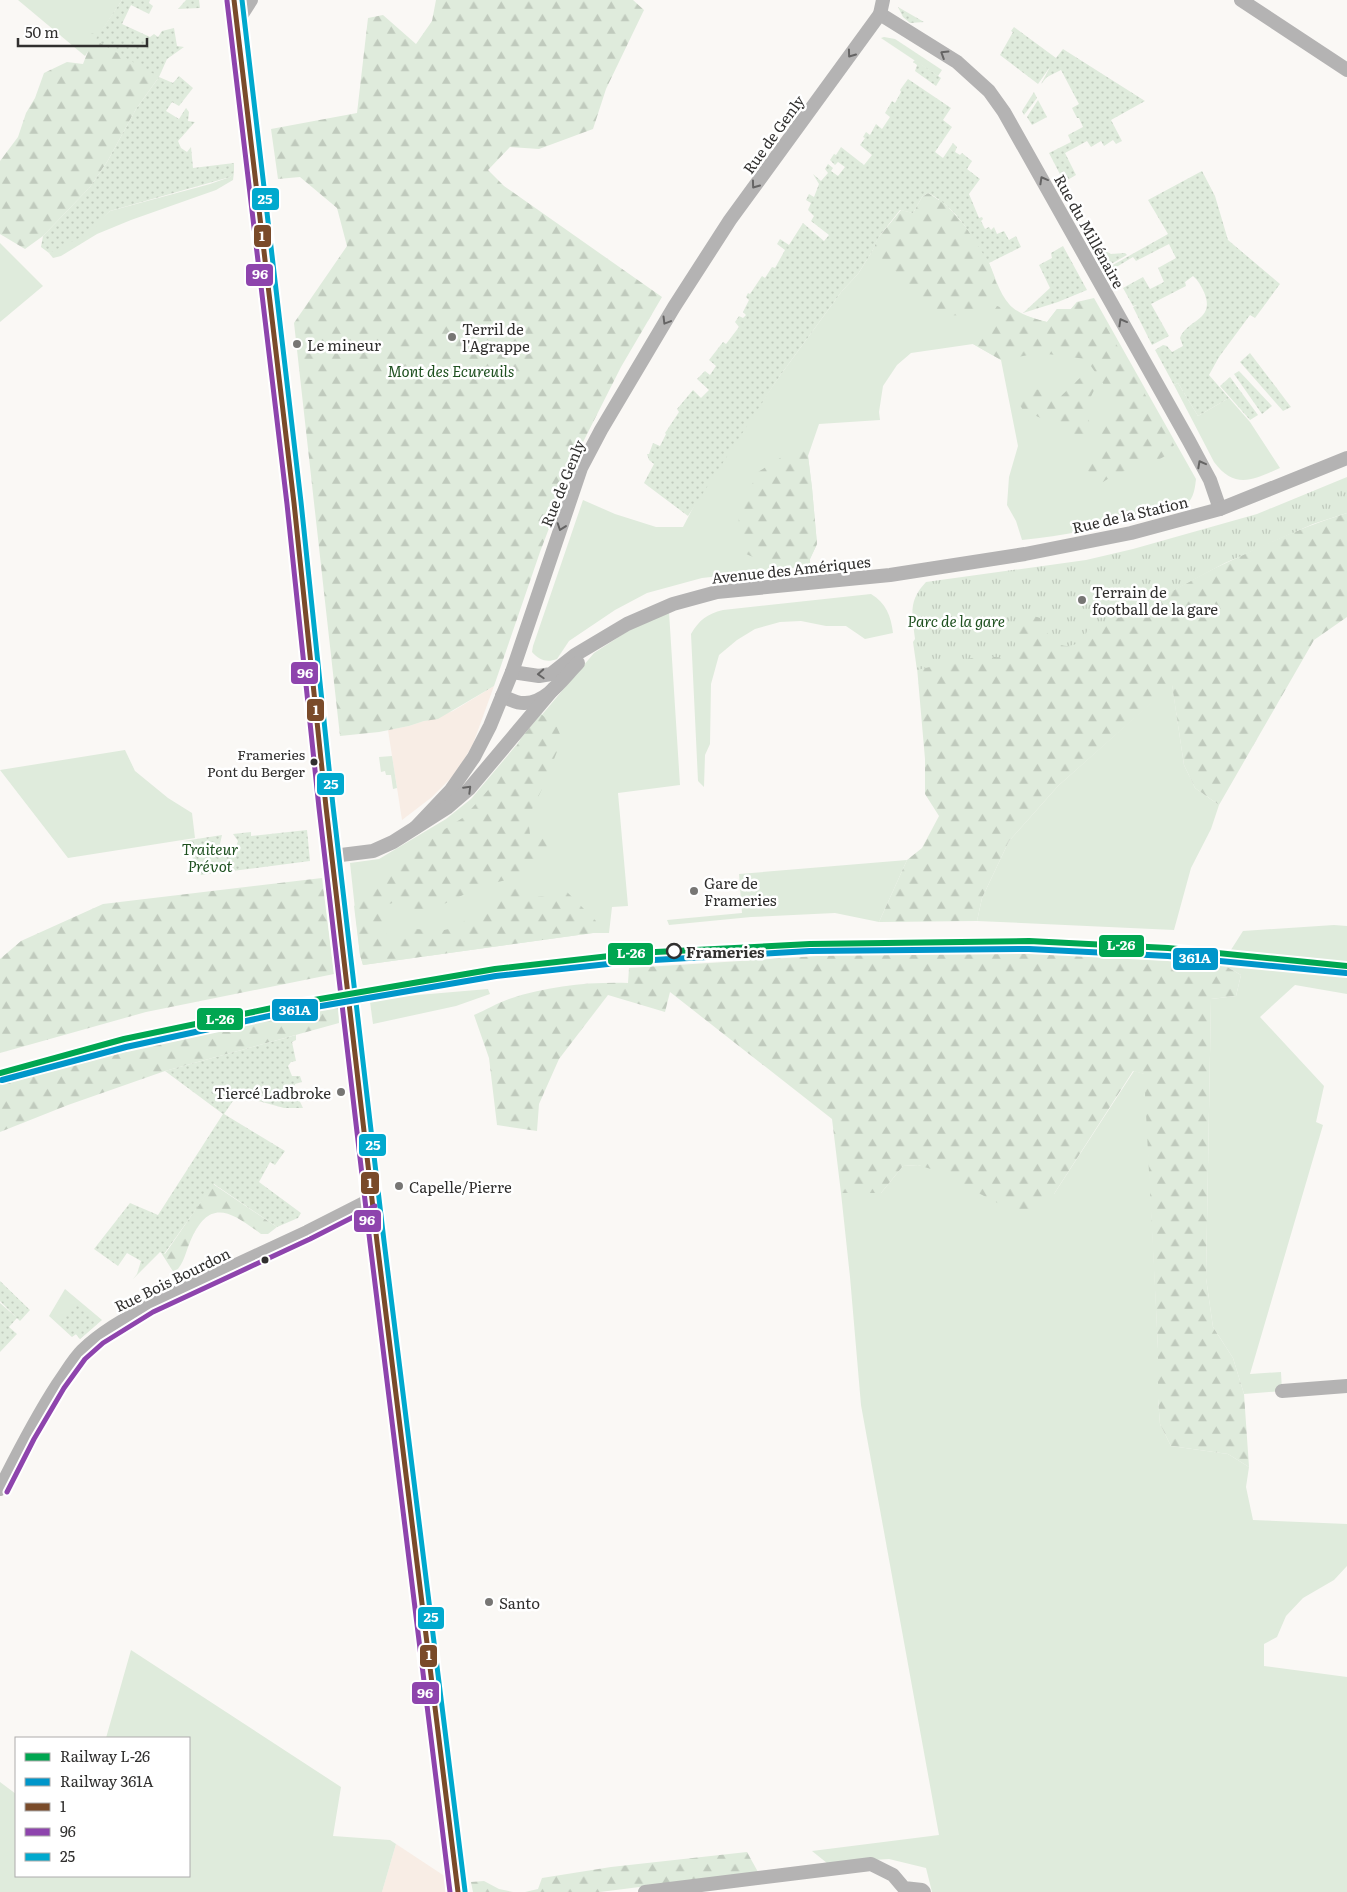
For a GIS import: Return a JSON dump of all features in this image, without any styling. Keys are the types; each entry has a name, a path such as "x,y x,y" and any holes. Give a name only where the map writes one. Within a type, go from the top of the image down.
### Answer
{"main road":[{"path":"234,0 294,503 372,1199 458,1892"}],"street":[{"path":"237,22 251,0"},
{"name":"Rue de Genly","path":"415,828 451,790 474,757 512,672 581,468 601,430 674,307 730,220 880,14 883,0"},
{"path":"1241,0 1347,70"},
{"name":"Rue du Millénaire","path":"880,14 957,62 989,90 1004,112 1197,456 1210,480 1220,509"},
{"name":"Rue de la Station","path":"912,571 1025,554 1131,533 1220,509 1347,458"},
{"name":"Avenue des Amériques","path":"595,644 627,624 673,604 718,592 890,575 912,571"},
{"path":"512,672 538,676 551,674 576,655 595,644"},
{"path":"333,856 373,851 448,807 469,789 554,688 595,644"},
{"path":"502,696 525,704 538,701 554,688"},
{"name":"Rue Bois Bourdon","path":"0,1489 51,1396 75,1359 96,1338 125,1318 150,1305 307,1232 372,1199"},
{"path":"1282,1391 1347,1386"},
{"path":"645,1892 716,1887 778,1875 871,1864 893,1875 904,1888 922,1890 924,1892"}],"shaded area":[{"path":"494,686 473,744 456,773 432,797 402,820 388,730 409,726 453,711"},
{"path":"396,1844 443,1875 456,1874 458,1892 382,1892"}],"green space":[{"path":"18,0 122,0 85,56"},
{"path":"122,0 150,0 149,3 153,6 149,14 131,5 122,24 150,37 154,34 158,37 162,31 174,28 177,46 184,47 167,59 159,77 95,40"},
{"path":"186,0 199,0 200,8 178,9"},
{"name":"Mont des Ecureuils","path":"436,0 633,0 644,10 606,89 593,129 539,149 510,147 488,170 504,186 662,297 621,367 578,452 540,552 494,686 438,719 379,732 340,736 294,323 347,246 337,208 300,177 278,179 271,129 357,113 368,18 383,15 416,44 432,21"},
{"path":"898,7 924,22 910,23 903,17"},
{"path":"1014,27 1056,58 1063,49 1145,101 1111,120 1122,141 1116,144 1113,140 1104,146 1101,141 1091,147 1087,141 1065,153 1076,175 1064,182 1049,153 1071,142 1068,135 1083,127 1072,108 1079,104 1061,70 1047,77 1041,84 1050,67 1038,84 1000,55"},
{"path":"102,30 159,77 136,109 107,162 90,187 43,236 25,249 0,234 0,161 18,137 26,113 35,98 44,73 67,62 83,64 88,51 88,35"},
{"path":"881,38 895,39 942,70 938,76"},
{"path":"915,60 941,78 936,86 915,71 917,65 913,62"},
{"path":"179,76 193,88 179,106 172,102 166,111 179,119 186,108 189,112 188,121 195,122 178,141 181,148 187,152 191,147 193,168 234,163 234,172 230,177 110,211 89,233 49,253 41,247 43,236 90,187 107,162 136,109 159,77 173,83"},
{"path":"908,79 951,108 943,120 952,127 935,152 943,158 953,143 957,147 955,152 960,155 962,153 972,161 967,169 980,179 969,194 979,218 982,217 983,219 981,221 985,229 989,227 991,230 994,227 997,234 1004,231 1009,240 1016,236 1021,247 989,263 956,214 928,193 922,197 913,213 900,210 878,238 858,274 842,291 779,377 688,516 644,483 654,464 649,460 647,454 649,454 653,443 660,446 665,433 679,412 677,409 693,390 701,398 709,390 697,379 705,371 710,375 716,366 709,360 723,342 726,344 739,327 735,322 739,316 743,318 746,315 743,312 749,300 746,297 748,293 750,294 762,276 765,278 772,267 775,268 785,250 777,244 780,239 789,245 803,223 824,241 829,235 811,221 814,216 808,210 811,203 806,200 809,194 814,197 819,184 813,174 821,181 828,173 825,169 828,164 833,168 831,171 838,176 845,167 838,162 835,165 830,160 841,147 864,165 872,155 860,145 865,138 863,137 866,132 870,135 876,124 882,129 890,117 885,113 892,101 895,103 901,92 900,90"},
{"path":"1034,92 1037,98 1024,115 1022,111"},
{"path":"1038,100 1047,117 1032,125 1027,117"},
{"path":"1202,171 1215,196 1228,240 1280,284 1255,318 1250,315 1219,357 1209,375 1229,398 1198,416 1178,383 1174,385 1155,350 1163,345 1167,346 1172,352 1183,346 1180,338 1188,327 1204,314 1206,309 1207,302 1201,285 1193,276 1185,282 1186,286 1151,304 1169,336 1152,345 1133,307 1137,305 1133,306 1123,288 1143,277 1150,289 1164,282 1158,268 1176,258 1169,244 1136,261 1133,257 1113,269 1111,266 1168,234 1148,200"},
{"path":"234,172 233,180 216,190 97,234 61,256 53,258 49,253 103,218 110,211 210,184 230,177"},
{"path":"928,193 946,206 963,224 984,253 990,266 997,285 977,316 942,315 873,250 878,238 901,210 913,213 922,197"},
{"path":"940,199 973,237 989,263 1002,295 1016,310 1032,318 1047,322 1057,309 1071,309 1077,302 1094,298 1196,479 1193,495 1187,504 1177,510 1160,515 1083,531 1022,540 1016,521 1007,505 1009,477 1018,446 1001,360 973,344 911,353 897,365 883,386 879,412 880,420 819,424 808,456 817,544 810,559 810,566 702,578 647,593 615,610 569,641 557,659 547,661 535,655 532,652 533,646 583,500 615,514 656,527 683,527 695,504 735,442 779,377 842,291 858,274 878,238"},
{"path":"0,243 43,286 0,322"},
{"path":"1063,246 1087,290 1023,313 1050,288 1039,265 1052,258 1051,253"},
{"path":"1102,249 1111,254 1125,253 1127,255 1111,264"},
{"path":"1091,300 1174,445 1167,455 1156,461 1144,462 1131,470 1117,473 1103,482 1094,483 1083,460 1099,445 1103,421 1118,405 1086,359 1040,353 1001,360 973,344 997,306 1047,322 1057,309 1071,309 1077,302"},
{"path":"1250,353 1291,407 1283,411 1240,362"},
{"path":"1239,371 1272,406 1262,414 1234,374"},
{"path":"1082,376 1097,384 1085,409 1092,430 1084,445 1066,426 1045,420 1023,410 1016,399 1025,389 1046,390 1060,397"},
{"path":"1230,377 1258,415 1250,420 1220,386"},
{"path":"1178,383 1198,416 1229,398 1250,422 1280,468 1253,479 1245,480 1229,476 1222,471 1214,462 1174,385"},
{"path":"799,446 808,456 817,544 810,559 795,562 778,559 760,560 746,554 738,538 739,511 758,472"},
{"name":"Parc de la gare","path":"1347,477 1347,513 1313,524 1225,563 1148,604 1087,631 1083,642 1070,646 1057,643 1049,636 1040,618 1027,614 1013,622 1016,651 1007,659 996,657 973,658 917,670 913,642 915,639 913,608 916,595 926,582 1086,560 1133,549 1257,514"},
{"path":"1347,513 1347,617 1314,640 1219,805 1195,788 1184,765 1172,685 1058,786 1009,841 982,898 977,921 879,922 907,860 922,848 939,816 925,794 925,759 916,656 950,614 1129,611 1270,542"},
{"path":"871,594 887,610 893,633 865,639 846,626 826,626 801,621 780,622 755,629 737,640 719,655 711,684 710,744 705,755 704,787 698,781 691,634 697,625 712,613 723,610"},
{"path":"669,612 680,785 618,793 628,906 612,907 609,933 593,933 363,965 360,955 350,863 379,859 446,819 471,799 594,653 631,629"},
{"path":"1172,684 1184,765 1195,788 1219,805 1211,829 1191,868 1174,930 977,921 982,898 1009,841 1058,786"},
{"path":"541,714 557,727 562,739 543,787 528,818 530,834 548,838 560,834 566,840 545,860 523,870 511,879 484,885 423,914 396,902 382,906 387,934 402,939 416,929 440,931 457,927 502,891 519,886 529,897 542,896 548,898 567,892 596,921 593,933 363,965 354,906 380,886 404,855 464,817 489,789 508,762 521,738"},
{"path":"125,750 135,771 168,798 192,813 195,838 68,858 0,770"},
{"path":"392,756 397,788 393,789 391,775 386,775 385,771 381,772 379,757"},
{"name":"Traiteur Prévot","path":"307,830 310,861 201,875 184,841 222,835 220,844 229,851 235,849 238,841 233,834 251,832 251,836"},
{"path":"907,860 879,922 835,913 751,917 669,925 667,920 742,913 739,874"},
{"path":"322,878 334,974 146,1012 0,1053 0,959 21,941 103,904"},
{"path":"1334,925 1347,926 1347,994 1295,985 1260,1017 1324,1086 1316,1122 1323,1125 1250,1374 1281,1372 1282,1391 1244,1394 1233,1358 1213,1327 1206,1278 1211,999 1236,996 1241,975 1222,964 1243,931"},
{"path":"972,949 1222,964 1241,975 1236,996 1211,999 1206,1278 1213,1327 1233,1358 1244,1394 1249,1467 1228,1454 1171,1446 1160,1424 1144,1074 1133,1071 1054,1194 1037,1209 1013,1211 934,1170 918,1165 903,1166 881,1193 841,1193 832,1119 670,992 665,1012 608,995 559,1059 539,1104 537,1131 497,1125 489,1058 474,1015 505,1001 538,991 568,986 628,983 629,968 865,953"},
{"path":"488,989 490,994 456,1006 373,1024 370,1002 406,996"},
{"path":"338,1003 339,1023 165,1071 68,1105 0,1132 0,1080 125,1046"},
{"path":"296,1035 296,1040 292,1042 296,1061 291,1062 288,1066 292,1076 300,1076 302,1082 295,1084 295,1091 303,1108 284,1108 237,1095 224,1114 285,1151 275,1165 270,1162 259,1182 301,1213 298,1218 277,1227 214,1184 164,1254 160,1252 133,1279 137,1274 141,1261 127,1253 118,1266 94,1249 130,1203 158,1215 223,1114 165,1071"},
{"path":"1134,1071 1145,1074 1160,1424 1171,1446 1228,1454 1249,1467 1246,1487 1253,1520 1347,1524 1347,1566 1334,1580 1303,1598 1286,1616 1277,1637 1264,1644 1264,1666 1347,1677 1347,1892 932,1892 926,1868 889,1859 827,1863 812,1851 939,1835 861,1405 841,1193 881,1193 903,1166 918,1165 1054,1194"},
{"path":"213,1184 277,1227 268,1234 261,1234 240,1219 221,1212 213,1214 205,1219 197,1228 182,1262 174,1273 160,1251 165,1254"},
{"path":"0,1281 30,1310 20,1321 17,1318 9,1327 17,1334 0,1352 0,1303 16,1317 0,1301"},
{"path":"65,1289 102,1320 80,1339 76,1334 72,1337 49,1316"},
{"path":"75,1303 97,1324 80,1339 76,1334 73,1336 58,1322"},
{"path":"131,1650 341,1787 333,1836 390,1840 396,1844 382,1892 0,1892 0,1782 15,1793 15,1877 190,1877 190,1737 106,1737"},
{"path":"747,1852 758,1872 600,1892 525,1892 538,1889 542,1878 611,1867"},
{"path":"484,1881 499,1889 513,1892 473,1892 471,1882"}],"rail line":[{"name":"L-26","path":"0,1073 124,1039 291,1004 495,969 636,953 810,944 1029,941 1168,948 1347,966"},
{"name":"361A","path":"2,1080 126,1047 292,1011 496,976 636,961 810,951 1029,949 1168,956 1346,973"}],"transit line":[{"name":"1","path":"234,0 294,503 326,807 377,1242 458,1892"},
{"name":"25","path":"242,0 301,502 333,806 384,1241 465,1891"},
{"name":"96","path":"227,1 287,504 319,808 370,1243 450,1892"},
{"name":"96","path":"7,1492 34,1439 64,1388 85,1359 103,1343 153,1312 310,1239 375,1206"}],"place":[{"name":"Terril de l'Agrappe","path":"452,337"},
{"name":"Le mineur","path":"297,344"},
{"name":"Terrain de football de la gare","path":"1082,600"},
{"name":"Frameries Pont du Berger","path":"314,762"},
{"name":"Gare de Frameries","path":"694,891"},
{"name":"Frameries","path":"674,951"},
{"name":"Tiercé Ladbroke","path":"341,1092"},
{"name":"Capelle/Pierre","path":"399,1186"},
{"name":"Santo","path":"489,1602"}]}
